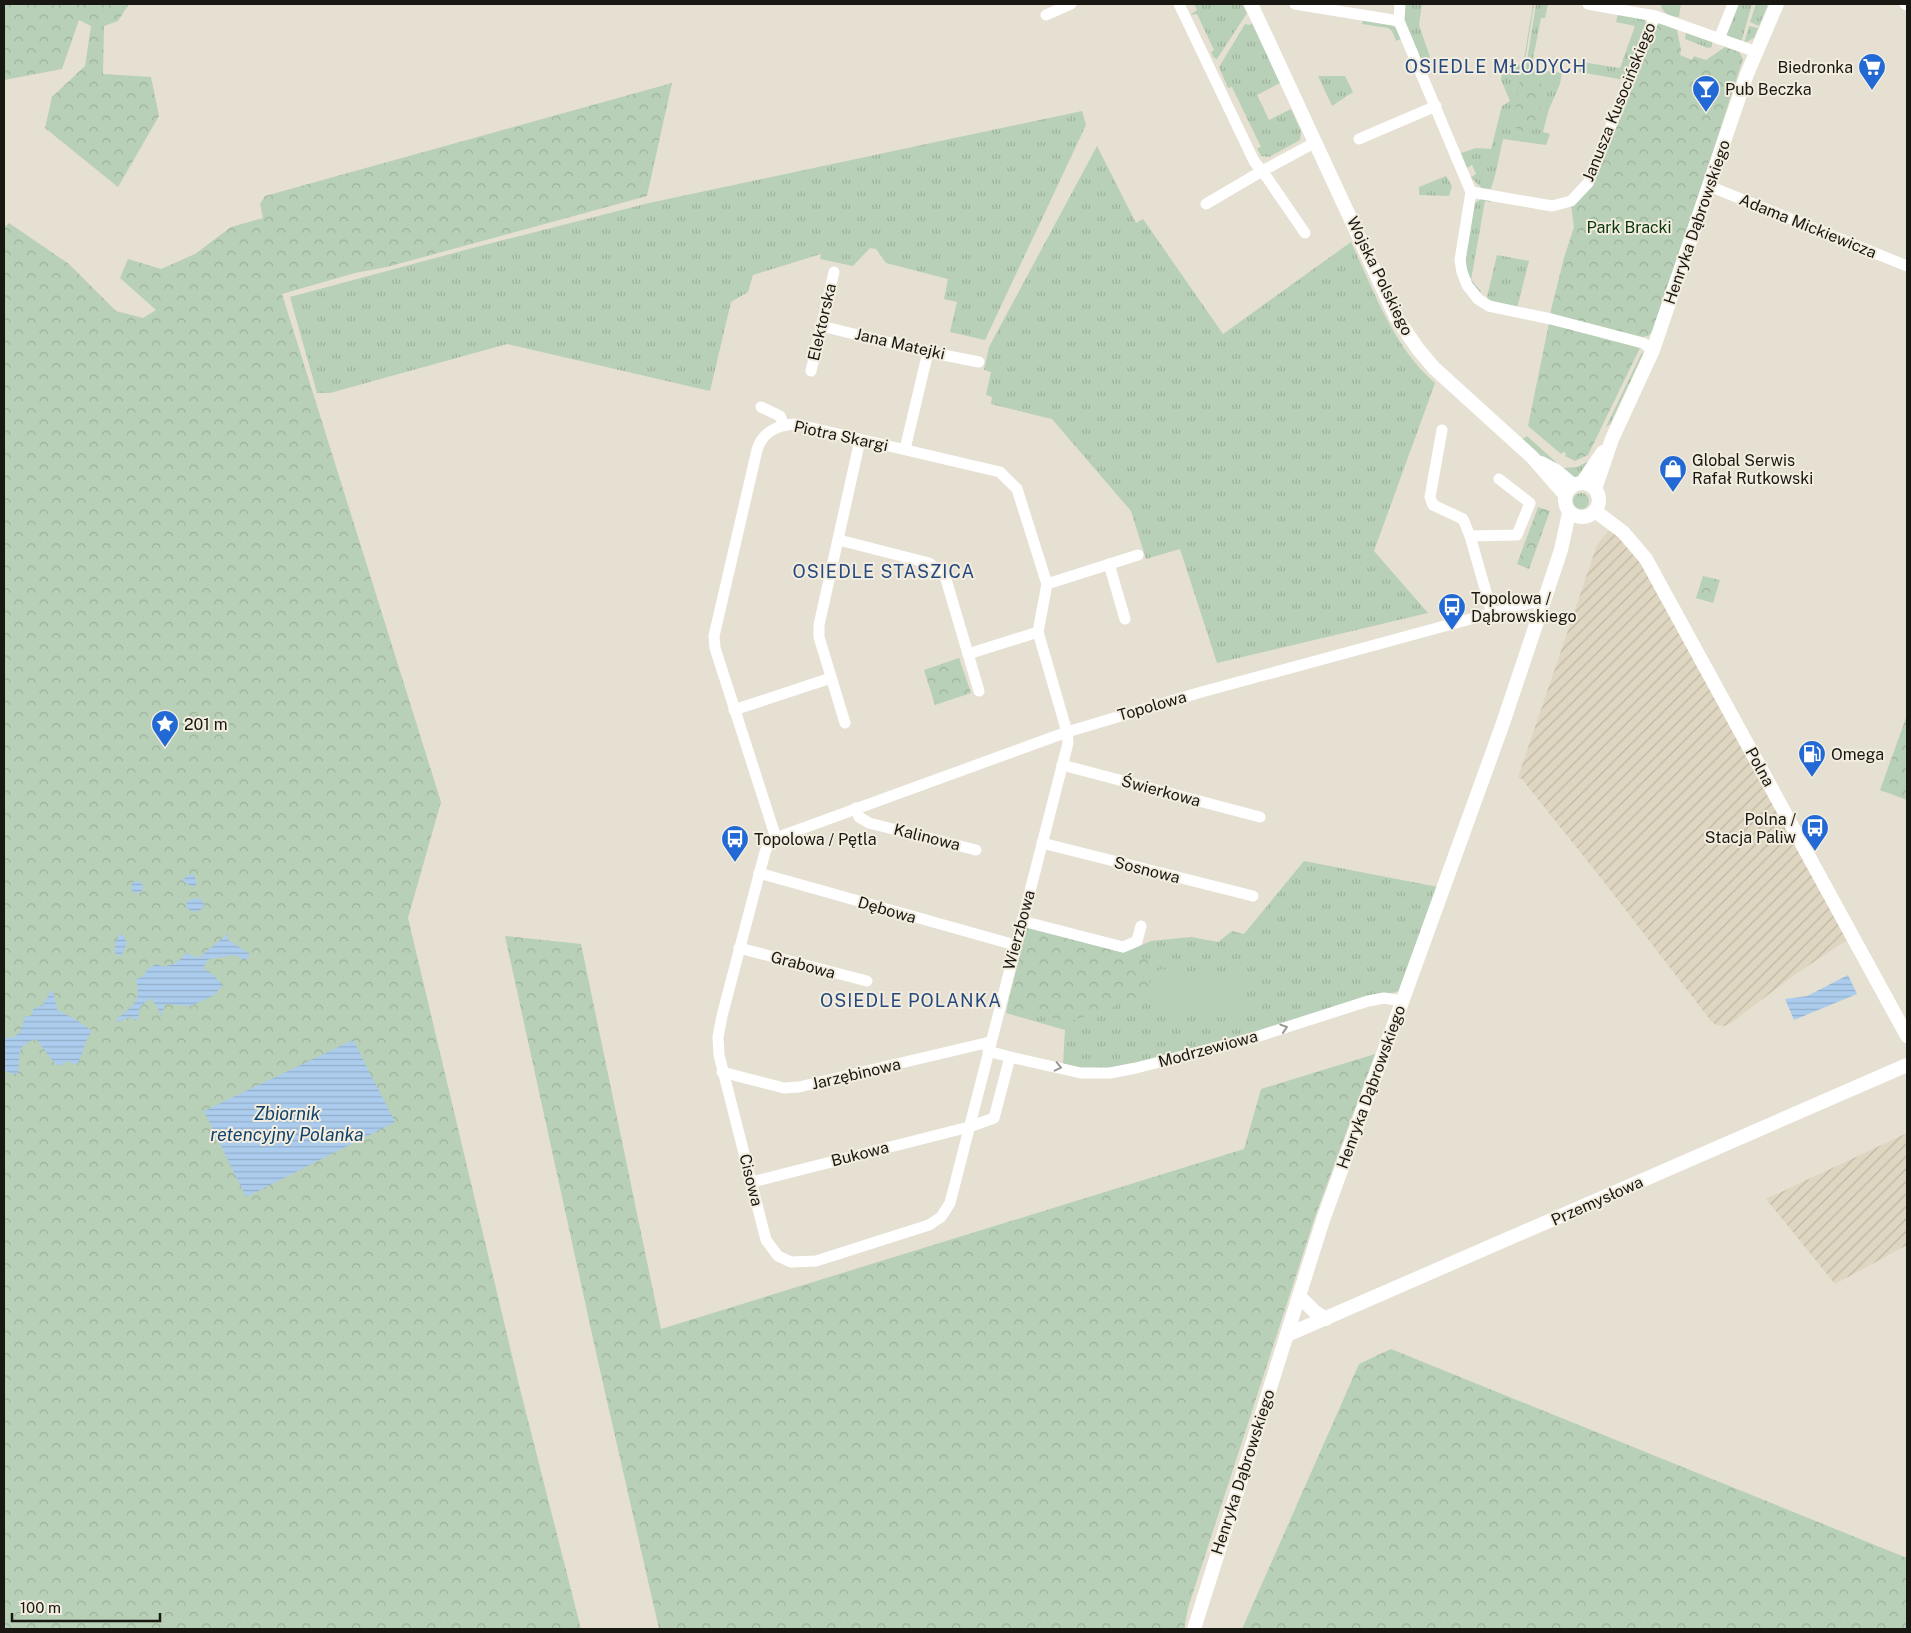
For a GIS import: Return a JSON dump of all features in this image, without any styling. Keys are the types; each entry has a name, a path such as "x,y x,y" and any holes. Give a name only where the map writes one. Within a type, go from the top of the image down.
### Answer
{"street":[{"path":"1046,15 1071,4"},
{"path":"1179,4 1254,161 1305,233"},
{"name":"Wojska Polskiego","path":"1251,4 1396,317 1407,335 1434,368 1532,457 1556,471 1579,488"},
{"path":"1294,4 1399,21"},
{"path":"1400,4 1399,21 1471,192 1460,260 1467,285 1478,299 1489,306 1551,319 1643,343 1653,350"},
{"path":"1588,4 1654,16 1757,52"},
{"path":"1719,39 1733,4"},
{"name":"Henryka Dąbrowskiego","path":"1595,511 1599,500 1579,488 1612,439 1653,350 1757,52 1777,4"},
{"name":"Janusza Kusocińskiego","path":"1471,192 1552,206 1571,201 1588,183 1654,16"},
{"path":"1359,139 1436,106"},
{"path":"1206,204 1316,142"},
{"name":"Adama Mickiewicza","path":"1709,186 1907,266"},
{"name":"Elektorska","path":"810,371 834,272"},
{"name":"Jana Matejki","path":"821,326 928,352 979,362"},
{"path":"905,449 928,352"},
{"path":"761,407 780,416 784,424"},
{"name":"Piotra Skargi","path":"773,840 715,648 714,636 759,444 770,432 784,424 795,424 1000,472 1016,488 1047,584 1038,632 1068,732"},
{"path":"1442,430 1430,497 1433,505 1463,519 1470,536 1492,613"},
{"path":"845,723 819,637 819,625 860,440"},
{"path":"1470,536 1517,535 1530,502 1499,479"},
{"path":"1579,488 1565,504 1575,515 1591,515 1595,511"},
{"name":"Polna","path":"1595,511 1623,532 1646,558 1907,1036"},
{"name":"Henryka Dąbrowskiego","path":"1194,1629 1323,1220 1461,842 1561,550 1575,515"},
{"path":"839,540 929,562 945,576 979,691"},
{"path":"1047,584 1138,555"},
{"path":"1109,564 1125,619"},
{"name":"Topolowa","path":"773,840 856,808 1068,732 1198,693 1492,613 1535,602 1544,602"},
{"path":"968,654 1038,632"},
{"path":"734,710 832,678"},
{"name":"Wierzbowa","path":"969,1127 1068,743 1068,732"},
{"name":"Świerkowa","path":"1062,765 1260,817"},
{"name":"Kalinowa","path":"856,808 859,817 869,823 976,850"},
{"name":"Cisowa","path":"773,840 766,847 718,1036 722,1072 766,1240 778,1256 791,1262 816,1261 929,1225 941,1218 950,1203 969,1127"},
{"name":"Sosnowa","path":"1042,843 1252,896"},
{"name":"Dębowa","path":"759,873 1015,945"},
{"path":"1022,921 1123,947 1136,941 1141,926"},
{"name":"Grabowa","path":"739,948 867,981"},
{"name":"Modrzewiowa","path":"989,1046 1010,1057 1081,1073 1110,1072 1136,1068 1253,1038 1368,1001 1384,998 1402,1001"},
{"name":"Jarzębinowa","path":"722,1072 784,1088 799,1087 989,1046"},
{"name":"Bukowa","path":"752,1182 969,1127 994,1118 1010,1057"},
{"name":"Przemysłowa","path":"1287,1335 1907,1065"},
{"path":"1299,1296 1315,1312 1326,1319"}],"shaded area":[{"path":"1608,531 1623,532 1853,936 1794,975 1731,1023 1724,1026 1716,1025 1711,1021 1604,882 1522,779 1518,777 1597,545"},
{"path":"1907,1133 1907,1245 1835,1284 1766,1199"}],"green space":[{"path":"4,4 129,4 118,21 104,26 103,74 151,77 159,116 118,187 45,128 52,97 85,66 91,26 79,20 62,69 4,80"},
{"path":"1194,4 1242,4 1247,13 1217,59 1213,57 1211,52 1214,50 1197,14 1190,15 1197,10"},
{"path":"1405,4 1422,4 1419,25 1430,57 1421,62 1404,22"},
{"path":"1533,4 1523,73 1521,73 1537,119 1541,98 1540,84 1533,75 1525,73 1536,4 1548,4 1545,18 1541,18 1531,69 1562,73 1543,132 1550,134 1546,145 1503,139 1491,189 1482,188 1472,179 1471,177 1476,174 1472,165 1467,168 1461,153 1476,148 1491,149 1502,106 1510,101 1501,80 1503,63 1523,65"},
{"path":"1661,4 1681,4 1679,17 1667,14 1661,7"},
{"path":"1738,4 1752,4 1741,43 1728,37 1725,32"},
{"path":"1756,4 1768,4 1759,26 1750,22"},
{"path":"1618,14 1644,19 1646,23 1625,80 1579,72 1581,62 1620,68 1635,26 1616,22"},
{"path":"1363,19 1392,25 1396,28 1401,39 1396,41 1392,31 1388,28 1362,24"},
{"path":"1253,23 1282,82 1257,95 1269,120 1291,109 1301,131 1300,140 1269,157 1261,156 1257,148 1261,147 1232,87 1228,88 1219,67 1245,24"},
{"name":"Park Bracki","path":"1662,23 1677,30 1681,50 1680,55 1692,60 1694,56 1706,60 1725,47 1739,52 1743,59 1665,298 1653,331 1648,336 1642,337 1550,314 1574,227 1571,205 1577,202 1657,24"},
{"path":"1749,26 1758,28 1754,38 1744,43"},
{"path":"1686,33 1712,42 1712,47 1708,48 1685,39"},
{"path":"1521,72 1533,73 1540,79 1542,91 1541,104 1533,129 1525,132 1516,128 1513,123"},
{"path":"1318,76 1345,76 1353,92 1332,106"},
{"path":"672,83 647,196 282,294 441,802 408,918 519,1385 581,1629 4,1629 4,228 9,223 69,264 116,311 143,318 156,310 120,278 128,259 161,269 195,254 231,227 263,218 260,204 265,196"},
{"path":"1082,111 1086,125 985,340 950,332 957,302 944,299 948,279 886,263 876,249 870,248 853,266 820,259 821,254 753,275 748,292 731,302 710,391 507,344 330,393 317,393 290,297 649,203"},
{"path":"1097,146 1136,223 1143,219 1223,334 1351,242 1396,335 1420,369 1435,383 1374,551 1428,613 1217,663 1180,549 1146,559 1131,511 1052,419 991,404 992,397 986,395 991,372 984,370 989,347"},
{"path":"1446,176 1452,186 1449,196 1419,195 1419,187"},
{"path":"1492,197 1491,202 1485,201 1471,280 1481,291 1479,294 1469,281 1465,263 1475,203 1483,198"},
{"path":"1497,255 1529,261 1517,308 1486,301"},
{"path":"1549,323 1640,348 1588,455 1575,461 1565,456 1566,453 1563,452 1561,454 1528,426"},
{"path":"1642,352 1643,354 1610,424 1606,427"},
{"path":"1527,436 1557,463 1554,466 1521,440"},
{"path":"1587,462 1591,464 1579,477 1571,477 1561,471 1564,468 1577,467"},
{"path":"1581,493 1587,495 1589,501 1587,507 1581,509 1575,507 1573,501 1575,495"},
{"path":"1538,507 1550,511 1529,569 1517,564"},
{"path":"1703,576 1720,580 1713,603 1696,598"},
{"path":"959,658 971,693 935,705 924,670"},
{"path":"1907,715 1907,800 1880,790"},
{"path":"1304,861 1438,887 1399,991 1385,993 1248,1036 1114,1068 1074,1068 1063,1065 1065,1030 1006,1013 1027,927 1123,953 1151,941 1191,937 1218,942 1232,931 1244,934"},
{"path":"1027,927 1152,961 1148,995 1068,1022 1007,1007"},
{"path":"505,936 581,944 661,1329 1244,1149 1261,1089 1375,1054 1315,1217 1188,1608 1184,1629 659,1629 597,1357"},
{"path":"1159,969 1243,978 1240,1019 1154,1011"},
{"path":"1391,1349 1907,1558 1907,1629 1242,1629 1359,1364"}],"water":[{"path":"193,873 197,883 194,887 184,882 183,879"},
{"path":"137,881 143,887 137,893 131,887"},
{"path":"196,898 200,899 204,904 202,909 194,912 186,908 187,901"},
{"path":"228,934 228,940 250,954 245,961 236,955 209,959 204,966 205,970 223,985 214,995 191,1006 165,1004 161,1016 157,1006 150,998 139,1008 138,1021 131,1017 117,1022 117,1019 135,1002 138,993 136,979 142,977 148,969 156,964 164,967 176,963 187,953 198,958"},
{"path":"119,935 123,935 127,943 121,956 115,953 115,943"},
{"path":"1848,975 1857,994 1794,1020 1785,999 1807,996"},
{"path":"51,991 53,991 57,1010 75,1019 92,1031 77,1065 67,1061 62,1065 56,1065 36,1039 21,1048 18,1074 4,1070 4,1038 13,1038 21,1031 25,1016 31,1016 34,1008 42,1006"},
{"name":"Zbiornik retencyjny Polanka","path":"353,1040 395,1122 246,1197 204,1111"}],"place":[{"name":"Biedronka","path":"1872,91"},
{"name":"Pub Beczka","path":"1706,113"},
{"name":"Global Serwis Rafał Rutkowski","path":"1673,493"},
{"name":"Topolowa / Dąbrowskiego","path":"1452,631"},
{"name":"201 m","path":"165,748"},
{"name":"Omega","path":"1812,778"},
{"name":"Polna / Stacja Paliw","path":"1815,852"},
{"name":"Topolowa / Pętla","path":"735,863"}],"district":[{"name":"OSIEDLE MŁODYCH","path":"1496,66"},
{"name":"OSIEDLE STASZICA","path":"884,571"},
{"name":"OSIEDLE POLANKA","path":"911,1000"}]}
